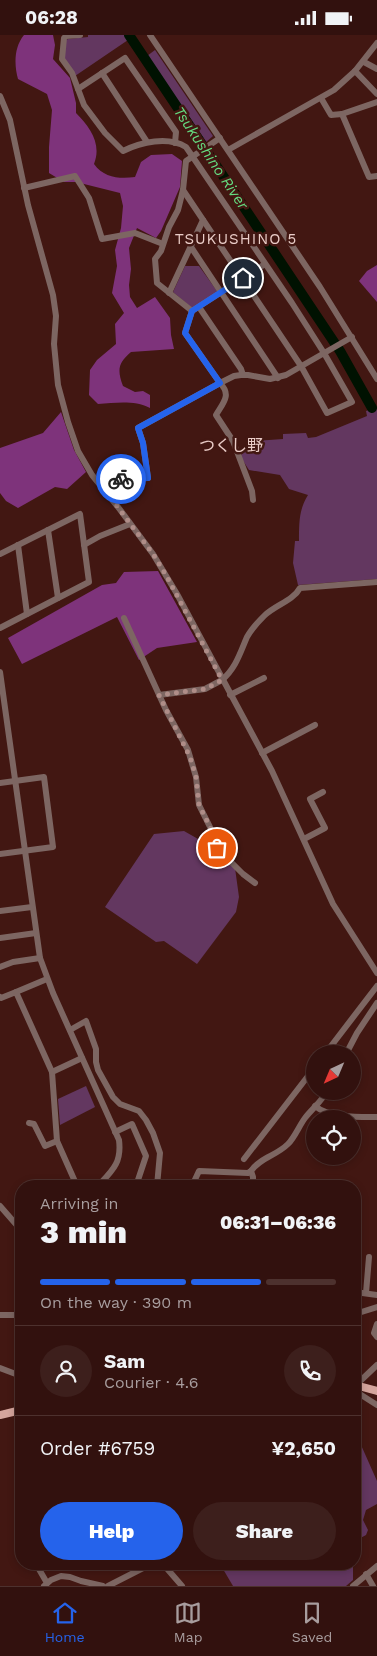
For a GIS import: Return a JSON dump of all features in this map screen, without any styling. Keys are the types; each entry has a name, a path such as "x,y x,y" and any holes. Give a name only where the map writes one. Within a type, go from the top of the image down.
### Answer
{"main road":[{"path":"361,1388 377,1391"},
{"path":"0,1415 15,1411"}],"street":[{"path":"80,35 64,36 62,59 72,73 84,105 105,133 123,151 148,141 175,143 186,147 324,353 352,402 327,413 302,366 183,189"},
{"path":"150,35 320,287 377,379"},
{"path":"228,150 322,98 344,82 364,62 377,43"},
{"path":"78,89 125,57 176,132 175,143"},
{"path":"364,62 377,69"},
{"path":"355,71 377,94"},
{"path":"102,73 148,141"},
{"path":"0,96 10,119 24,188 53,295 56,316 54,344 61,398 72,436 81,458 130,523 170,581 262,753 333,904 377,973"},
{"path":"322,98 331,115 342,114 377,102"},
{"path":"342,114 369,177 377,176"},
{"path":"192,311 157,283 155,259 178,211 186,161 220,138"},
{"path":"24,188 75,176 88,198 102,239 136,233 163,245"},
{"path":"169,293 204,220"},
{"path":"191,247 278,377"},
{"path":"253,500 252,491 234,441 216,415 227,396 227,391 185,333 192,311 265,264"},
{"path":"199,307 241,369 243,375"},
{"path":"102,486 118,480 148,478 143,443 138,428 234,376 248,375 270,379 286,375 352,337"},
{"path":"0,555 80,514 89,582 0,628"},
{"path":"84,545 130,523"},
{"path":"48,530 58,598"},
{"path":"18,545 27,614"},
{"path":"159,695 205,689 222,680 230,673 241,654 248,636 255,627 266,615 296,595 300,588 377,582"},
{"path":"124,618 190,757 196,777 199,805 210,827 217,848 242,874 255,883"},
{"path":"0,671 40,958 47,979 119,1140 120,1156 117,1164 104,1180"},
{"path":"230,695 264,678"},
{"path":"262,753 315,725"},
{"path":"0,783 44,777 53,847 0,854"},
{"path":"304,839 325,828 310,799 323,792"},
{"path":"0,909 32,907"},
{"path":"0,938 36,933"},
{"path":"0,967 13,962 40,958"},
{"path":"0,997 47,979"},
{"path":"332,1045 377,985"},
{"path":"16,991 52,1072 57,1141 74,1180"},
{"path":"351,1045 377,1003"},
{"path":"70,1030 86,1021 96,1049 98,1070 113,1097 120,1104 139,1111 146,1120 160,1153 157,1180"},
{"path":"52,1072 82,1058"},
{"path":"244,1159 306,1079"},
{"path":"195,1180 199,1171 248,1173 260,1161 288,1144 319,1100"},
{"path":"315,1105 330,1113 348,1117 377,1117"},
{"path":"29,1123 34,1124 45,1146 57,1141"},
{"path":"115,1132 132,1124 146,1156 138,1180"},
{"path":"251,1171 254,1180"},
{"path":"0,1206 15,1222"},
{"path":"366,1293 370,1257"},
{"path":"361,1293 377,1295"},
{"path":"361,1312 377,1307"},
{"path":"0,1315 15,1315"},
{"path":"377,1324 374,1333 377,1337"},
{"path":"361,1381 377,1365"},
{"path":"0,1368 15,1374"},
{"path":"361,1392 377,1405"},
{"path":"353,1586 377,1566"},
{"path":"39,1570 46,1585 61,1577 70,1577 103,1586"},
{"path":"108,1586 139,1570"},
{"path":"168,1570 182,1586"},
{"path":"366,1574 373,1586"}],"shaded area":[{"path":"24,35 53,35 55,45 53,59 70,78 76,103 76,113 90,130 96,143 97,150 94,164 98,169 113,177 129,178 135,177 141,162 151,155 172,154 182,161 180,187 161,231 156,238 137,228 129,248 131,269 130,297 137,308 155,297 170,318 174,349 131,352 121,363 119,371 123,386 135,392 143,391 150,395 150,408 131,403 98,404 89,395 90,370 97,360 116,344 115,324 124,313 112,293 117,266 115,250 121,228 123,206 120,193 76,182 64,182 49,173 52,110 47,94 18,79 16,56 18,45"},
{"path":"88,35 124,35 128,40 75,76 64,59 66,40 88,37"},
{"path":"155,50 213,136 205,143 147,56"},
{"path":"377,265 377,302 359,281 367,271"},
{"path":"185,266 199,266 217,291 192,308 173,292"},
{"path":"377,407 377,579 298,585 293,563 295,541 299,541 301,511 308,495 289,489 280,475 249,470 240,456 255,441 283,439 283,434 306,433 308,438 316,437 367,416 366,411"},
{"path":"61,412 74,450 86,472 67,489 55,487 18,508 6,501 0,493 0,448 43,433"},
{"path":"158,571 197,642 157,648 139,660 117,617 22,664 8,638 102,585 116,583 124,572"},
{"path":"184,831 221,852 235,868 239,897 236,912 197,964 164,941 156,942 105,907 154,834"},
{"path":"86,1086 95,1107 60,1125 58,1099"},
{"path":"361,1445 377,1481 377,1504 366,1510 363,1520 368,1530 366,1535 361,1538"},
{"path":"224,1570 353,1570 353,1580 346,1586 233,1586"}],"waterway":[{"name":"Tsukushino River","path":"129,35 340,351 372,408"}],"way so far":[{"path":"121,479 102,486 153,554 166,575 222,680 205,689 159,695 190,757 196,777 199,805 210,827 217,848"}],"district":[{"name":"TSUKUSHINO 5","path":"236,239"},
{"name":"つくし野","path":"231,445"}],"route":[{"path":"121,479 148,478 143,443 138,428 220,383 185,333 192,311 243,278"}]}
